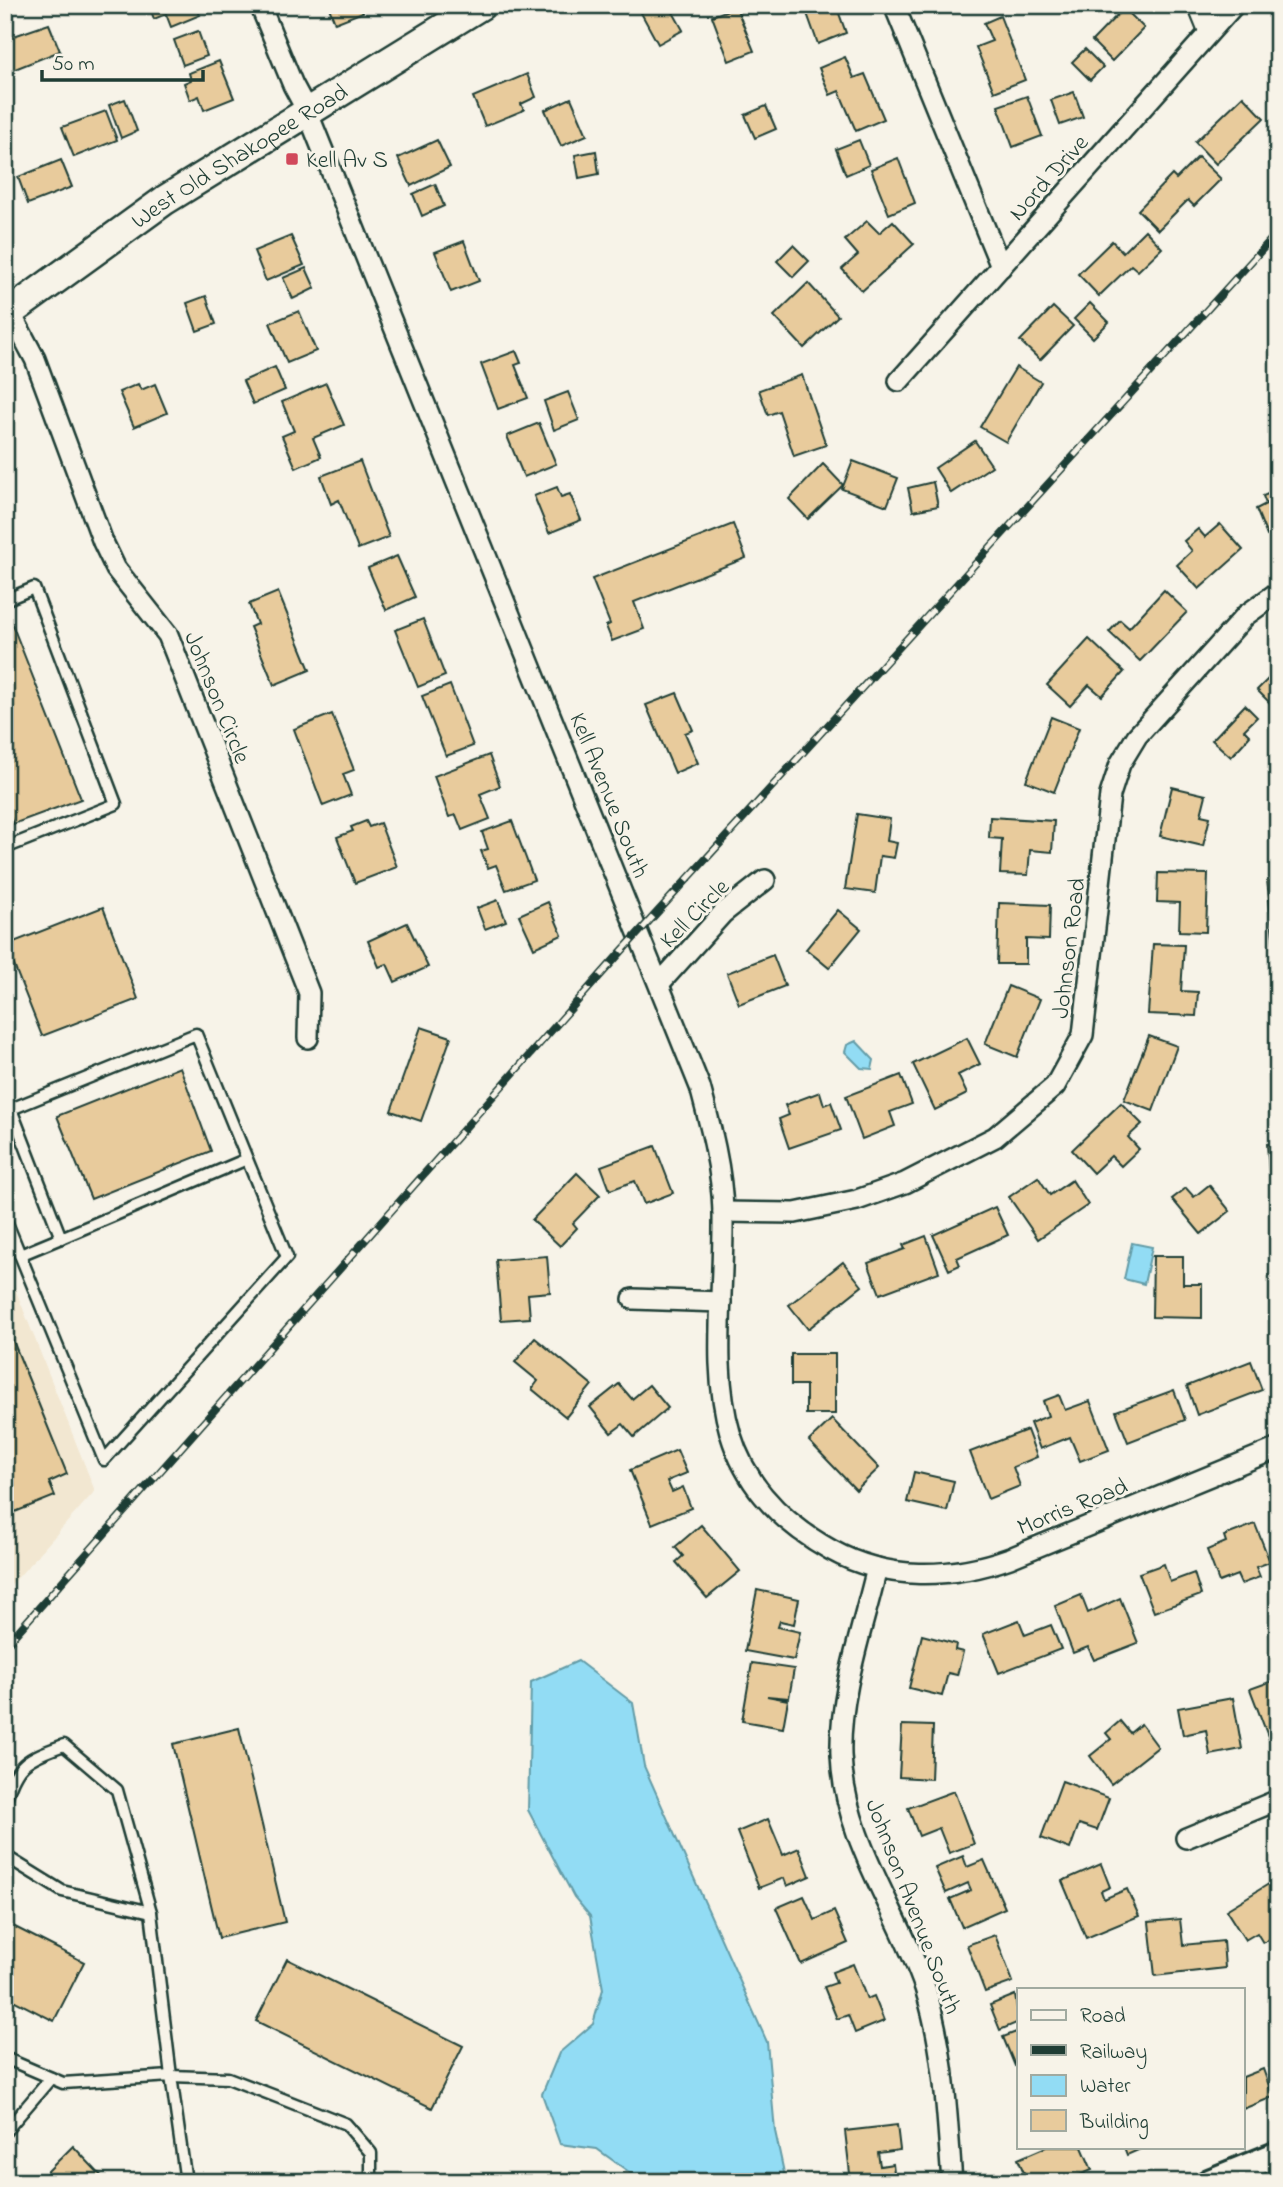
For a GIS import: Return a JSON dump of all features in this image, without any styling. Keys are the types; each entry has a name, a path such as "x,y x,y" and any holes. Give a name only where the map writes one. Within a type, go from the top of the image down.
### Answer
{"main road":[{"name":"West Old Shakopee Road","path":"8,314 164,200 481,5"}],"street":[{"name":"Kell Avenue South","path":"260,5 293,85 307,111 700,1087 714,1138 723,1212 718,1362 722,1402 731,1441 750,1476 774,1510 805,1535 840,1555 877,1568"},
{"path":"894,5 1001,267"},
{"path":"1198,5 1209,32"},
{"name":"Nord Drive","path":"899,381 1234,5"},
{"name":"Johnson Circle","path":"8,314 35,359 116,569 168,635 309,993 308,1038"},
{"name":"Johnson Road","path":"723,1212 795,1213 857,1200 905,1183 995,1137 1055,1086 1083,1035 1110,795 1120,764 1137,736 1246,615 1278,592"},
{"name":"Kell Circle","path":"660,983 723,914 765,880"},
{"path":"634,1299 721,1302"},
{"name":"Morris Road","path":"877,1568 911,1574 976,1570 1278,1448"},
{"name":"Johnson Avenue South","path":"877,1568 844,1705 841,1755 845,1793 863,1852 924,1987 940,2047 952,2182"},
{"path":"1186,1838 1278,1800"},
{"path":"1209,2182 1278,2154"}],"lane":[{"path":"5,600 34,588 116,804 5,848"},
{"path":"5,1218 104,1460 287,1257 196,1034 11,1109 61,1238"},
{"path":"20,1255 247,1159"},
{"path":"5,1804 10,1785 27,1759 64,1745 117,1790 151,1912 186,2182"},
{"path":"5,1851 6,1857 62,1891 151,1912"},
{"path":"5,2058 63,2083 171,2076 228,2078 346,2124 371,2153 370,2182"},
{"path":"5,2132 51,2078"}],"shaded area":[{"path":"5,1263 95,1491 5,1592"}],"water":[{"path":"856,1041 874,1060 872,1069 861,1068 845,1052 847,1045"},
{"path":"1132,1243 1152,1247 1144,1284 1124,1279"},
{"path":"578,1661 633,1703 644,1766 767,2042 775,2131 786,2182 643,2182 597,2149 560,2144 542,2094 559,2053 593,2024 603,1989 590,1916 574,1897 528,1810 531,1682"}],"building":[{"path":"149,5 195,5 200,15 171,27 166,14 154,19"},
{"path":"328,5 360,5 363,12 335,23"},
{"path":"651,5 669,5 683,30 658,44 640,11"},
{"path":"804,5 836,5 846,33 818,44"},
{"path":"736,7 754,51 729,61 712,16"},
{"path":"1124,8 1144,28 1112,61 1092,41"},
{"path":"1000,16 1025,80 994,92 976,47 992,41 984,23"},
{"path":"49,24 60,51 5,73 5,39"},
{"path":"198,31 207,56 183,65 174,40"},
{"path":"1085,49 1103,67 1090,80 1072,62"},
{"path":"1278,50 1278,63 1271,57"},
{"path":"845,57 854,78 865,74 884,119 856,131 839,91 830,95 819,68"},
{"path":"219,61 234,98 204,110 199,96 190,100 184,83 191,80 189,73"},
{"path":"527,74 536,97 521,104 524,110 485,126 473,97"},
{"path":"1074,92 1083,117 1060,125 1051,100"},
{"path":"1027,96 1042,136 1013,147 998,106"},
{"path":"1243,96 1264,118 1216,164 1195,142"},
{"path":"571,98 587,135 561,146 545,110"},
{"path":"125,99 137,131 121,138 109,105"},
{"path":"766,106 776,129 755,138 745,115"},
{"path":"106,111 117,140 74,157 62,127"},
{"path":"437,140 450,167 411,186 398,158"},
{"path":"859,140 869,165 846,175 836,149"},
{"path":"596,151 599,174 579,178 575,155"},
{"path":"1198,157 1221,179 1194,206 1188,200 1158,230 1138,210 1172,175 1176,179"},
{"path":"898,158 915,203 889,214 871,169"},
{"path":"61,160 72,187 28,204 18,177"},
{"path":"435,184 444,206 422,216 413,194"},
{"path":"867,221 879,233 893,221 914,244 862,291 842,269 858,255 845,240"},
{"path":"1145,230 1162,248 1138,271 1131,265 1099,296 1078,274 1112,241 1123,252"},
{"path":"291,236 304,265 266,281 254,251"},
{"path":"464,241 479,281 451,292 435,252"},
{"path":"793,245 809,261 793,277 777,261"},
{"path":"306,268 315,288 293,299 283,278"},
{"path":"808,283 838,316 804,348 774,316"},
{"path":"206,296 216,324 197,331 187,303"},
{"path":"1090,303 1109,322 1093,338 1074,319"},
{"path":"1053,307 1073,326 1040,360 1020,341"},
{"path":"299,311 316,351 287,363 270,323"},
{"path":"516,351 521,363 515,365 528,398 498,409 481,364"},
{"path":"275,367 285,390 253,404 243,381"},
{"path":"1016,367 1041,382 1006,442 980,427"},
{"path":"802,375 826,445 794,456 779,411 768,415 759,390"},
{"path":"326,383 344,425 313,438 321,457 296,468 282,436 294,431 282,402"},
{"path":"138,384 141,390 155,384 167,413 134,427 119,392"},
{"path":"568,392 579,420 554,430 544,401"},
{"path":"539,423 556,464 524,477 507,436"},
{"path":"975,441 992,466 951,493 935,468"},
{"path":"360,461 389,537 358,549 339,500 331,504 321,476"},
{"path":"853,461 898,478 887,506 842,489"},
{"path":"823,464 843,485 808,519 789,499"},
{"path":"933,482 938,506 913,511 908,488"},
{"path":"557,487 561,497 570,494 581,520 549,533 534,496"},
{"path":"1277,490 1278,531 1267,536 1256,509 1266,504 1263,496"},
{"path":"733,524 746,558 634,602 644,629 612,641 606,626 610,624 592,579"},
{"path":"1220,524 1243,550 1199,589 1177,565 1192,551 1184,541 1198,529 1205,537"},
{"path":"397,556 415,597 386,610 368,568"},
{"path":"1164,590 1187,612 1140,661 1109,632 1120,620 1129,628"},
{"path":"278,592 310,670 274,685 250,627 257,624 249,604"},
{"path":"423,619 445,676 418,687 395,630"},
{"path":"12,624 81,799 13,824 5,805 5,626"},
{"path":"1089,639 1124,672 1102,696 1089,685 1070,706 1047,685"},
{"path":"1278,669 1278,711 1257,690"},
{"path":"450,685 473,746 446,756 422,696"},
{"path":"677,693 693,730 685,733 698,763 675,773 646,705"},
{"path":"1245,705 1257,717 1244,730 1250,736 1231,757 1212,740"},
{"path":"332,714 354,770 343,774 351,795 323,806 294,729"},
{"path":"1051,717 1079,728 1054,792 1026,781"},
{"path":"489,755 500,786 480,794 490,819 462,830 456,815 449,817 434,776"},
{"path":"1172,787 1206,795 1201,815 1210,817 1203,846 1160,836"},
{"path":"857,814 890,819 887,841 897,843 894,858 880,856 875,893 845,889"},
{"path":"990,817 1054,821 1052,852 1030,850 1028,875 1000,874 1002,839 989,838"},
{"path":"366,821 369,827 380,823 397,867 355,883 337,837 353,831 351,827"},
{"path":"512,821 534,880 506,890 496,865 488,868 481,851 488,849 482,832"},
{"path":"1158,873 1208,874 1206,932 1179,931 1180,903 1157,902"},
{"path":"1278,879 1278,945 1274,946 1267,880"},
{"path":"498,900 506,921 485,929 477,908"},
{"path":"548,902 562,935 534,948 519,915"},
{"path":"999,903 1050,905 1049,940 1026,939 1026,964 997,964"},
{"path":"103,907 138,999 42,1036 6,945"},
{"path":"838,910 861,929 829,968 806,949"},
{"path":"407,923 428,967 395,982 387,964 379,967 368,941"},
{"path":"1153,944 1184,945 1181,991 1198,992 1196,1016 1148,1014"},
{"path":"773,955 785,986 739,1004 727,973"},
{"path":"1008,986 1040,999 1017,1057 985,1044"},
{"path":"421,1027 451,1037 421,1121 391,1111"},
{"path":"1149,1036 1177,1046 1153,1111 1124,1100"},
{"path":"967,1038 980,1064 958,1075 967,1094 935,1110 913,1064"},
{"path":"180,1067 211,1151 91,1199 57,1116"},
{"path":"901,1075 912,1104 890,1112 895,1126 862,1139 846,1096"},
{"path":"820,1092 824,1105 831,1102 841,1130 789,1148 779,1119 789,1115 785,1105"},
{"path":"1121,1103 1142,1124 1128,1137 1139,1149 1121,1166 1111,1156 1093,1173 1072,1150"},
{"path":"1278,1143 1278,1173 1269,1173 1267,1144"},
{"path":"655,1146 673,1193 644,1204 635,1181 610,1190 601,1166"},
{"path":"577,1173 600,1195 573,1223 577,1228 560,1246 532,1220"},
{"path":"1038,1177 1050,1195 1072,1180 1088,1205 1038,1239 1009,1197"},
{"path":"1209,1185 1230,1211 1201,1234 1172,1199 1186,1188 1194,1197"},
{"path":"995,1207 1008,1235 957,1258 960,1265 949,1270 933,1235"},
{"path":"926,1236 939,1272 880,1294 868,1263 905,1249 903,1245"},
{"path":"547,1256 550,1292 528,1294 530,1318 501,1320 496,1260"},
{"path":"1153,1256 1183,1256 1183,1284 1202,1284 1202,1318 1152,1317"},
{"path":"843,1262 862,1286 808,1329 789,1305"},
{"path":"5,1321 67,1474 49,1482 55,1496 5,1516"},
{"path":"535,1338 592,1385 566,1417 532,1389 538,1381 515,1362"},
{"path":"791,1354 835,1354 835,1414 806,1414 806,1385 791,1385"},
{"path":"1251,1361 1262,1390 1197,1415 1187,1386"},
{"path":"619,1384 632,1399 649,1385 668,1408 634,1437 623,1424 611,1433 590,1407"},
{"path":"1174,1390 1185,1420 1128,1442 1116,1411"},
{"path":"1059,1395 1065,1410 1090,1401 1109,1450 1080,1461 1070,1437 1040,1449 1030,1423 1048,1416 1043,1401"},
{"path":"832,1419 879,1468 856,1490 809,1441"},
{"path":"1027,1430 1037,1457 1013,1467 1020,1486 988,1499 970,1452"},
{"path":"677,1450 687,1473 667,1481 672,1492 683,1487 691,1508 652,1524 630,1470"},
{"path":"914,1472 954,1481 947,1511 907,1502"},
{"path":"1255,1524 1270,1562 1256,1567 1260,1577 1241,1584 1237,1575 1219,1582 1207,1550 1226,1542 1224,1536"},
{"path":"701,1525 740,1571 707,1598 676,1562 683,1556 675,1547"},
{"path":"1164,1564 1170,1582 1194,1573 1201,1595 1154,1612 1139,1573"},
{"path":"757,1590 799,1599 794,1624 780,1621 778,1627 800,1632 794,1660 745,1651"},
{"path":"1081,1595 1088,1613 1120,1598 1138,1643 1094,1660 1088,1647 1073,1653 1055,1606"},
{"path":"1019,1620 1025,1635 1051,1625 1061,1649 999,1673 983,1634"},
{"path":"922,1635 956,1644 955,1650 963,1652 957,1675 948,1673 942,1696 909,1688"},
{"path":"752,1663 794,1669 789,1698 767,1696 788,1700 783,1728 742,1721"},
{"path":"1278,1679 1278,1736 1269,1739 1250,1689"},
{"path":"1233,1698 1242,1749 1210,1755 1206,1730 1183,1735 1178,1708"},
{"path":"1120,1721 1130,1733 1141,1724 1158,1747 1111,1784 1090,1756 1111,1739 1106,1733"},
{"path":"902,1725 933,1726 931,1779 899,1777"},
{"path":"239,1728 285,1922 219,1938 173,1744"},
{"path":"1062,1781 1109,1798 1097,1830 1079,1824 1070,1849 1041,1838"},
{"path":"954,1791 974,1844 949,1853 939,1828 919,1836 908,1808"},
{"path":"768,1819 783,1855 799,1848 810,1876 787,1886 784,1878 759,1888 737,1832"},
{"path":"963,1856 967,1867 984,1860 1005,1908 962,1927 950,1899 971,1890 968,1883 946,1893 935,1868"},
{"path":"1101,1864 1110,1887 1101,1891 1104,1899 1127,1889 1139,1916 1086,1938 1062,1881"},
{"path":"1272,1882 1278,1891 1278,1934 1263,1943 1257,1933 1245,1940 1226,1910"},
{"path":"804,1896 815,1920 834,1911 848,1943 801,1964 776,1908"},
{"path":"1180,1919 1183,1945 1223,1941 1225,1968 1155,1976 1149,1922"},
{"path":"5,1922 84,1962 54,2021 5,1996"},
{"path":"995,1935 1013,1982 985,1992 967,1945"},
{"path":"287,1959 463,2046 432,2108 256,2021"},
{"path":"853,1964 867,1999 874,1996 884,2021 855,2033 848,2015 837,2019 824,1987 836,1983 832,1972"},
{"path":"1015,1995 1017,2023 1000,2030 990,2005"},
{"path":"1017,2032 1017,2066 1015,2066 1003,2037"},
{"path":"1263,2069 1273,2097 1244,2109 1244,2077"},
{"path":"897,2125 900,2150 878,2153 880,2166 893,2164 895,2182 851,2182 845,2131"},
{"path":"73,2146 107,2182 37,2182"},
{"path":"1044,2148 1082,2148 1092,2170 1068,2180 1066,2175 1049,2182 1028,2182 1018,2159"},
{"path":"1124,2148 1143,2148 1127,2155"}],"railway":[{"path":"5,1646 621,952 1278,232"}],"place":[{"name":"Kell Av S","path":"292,159"}]}
